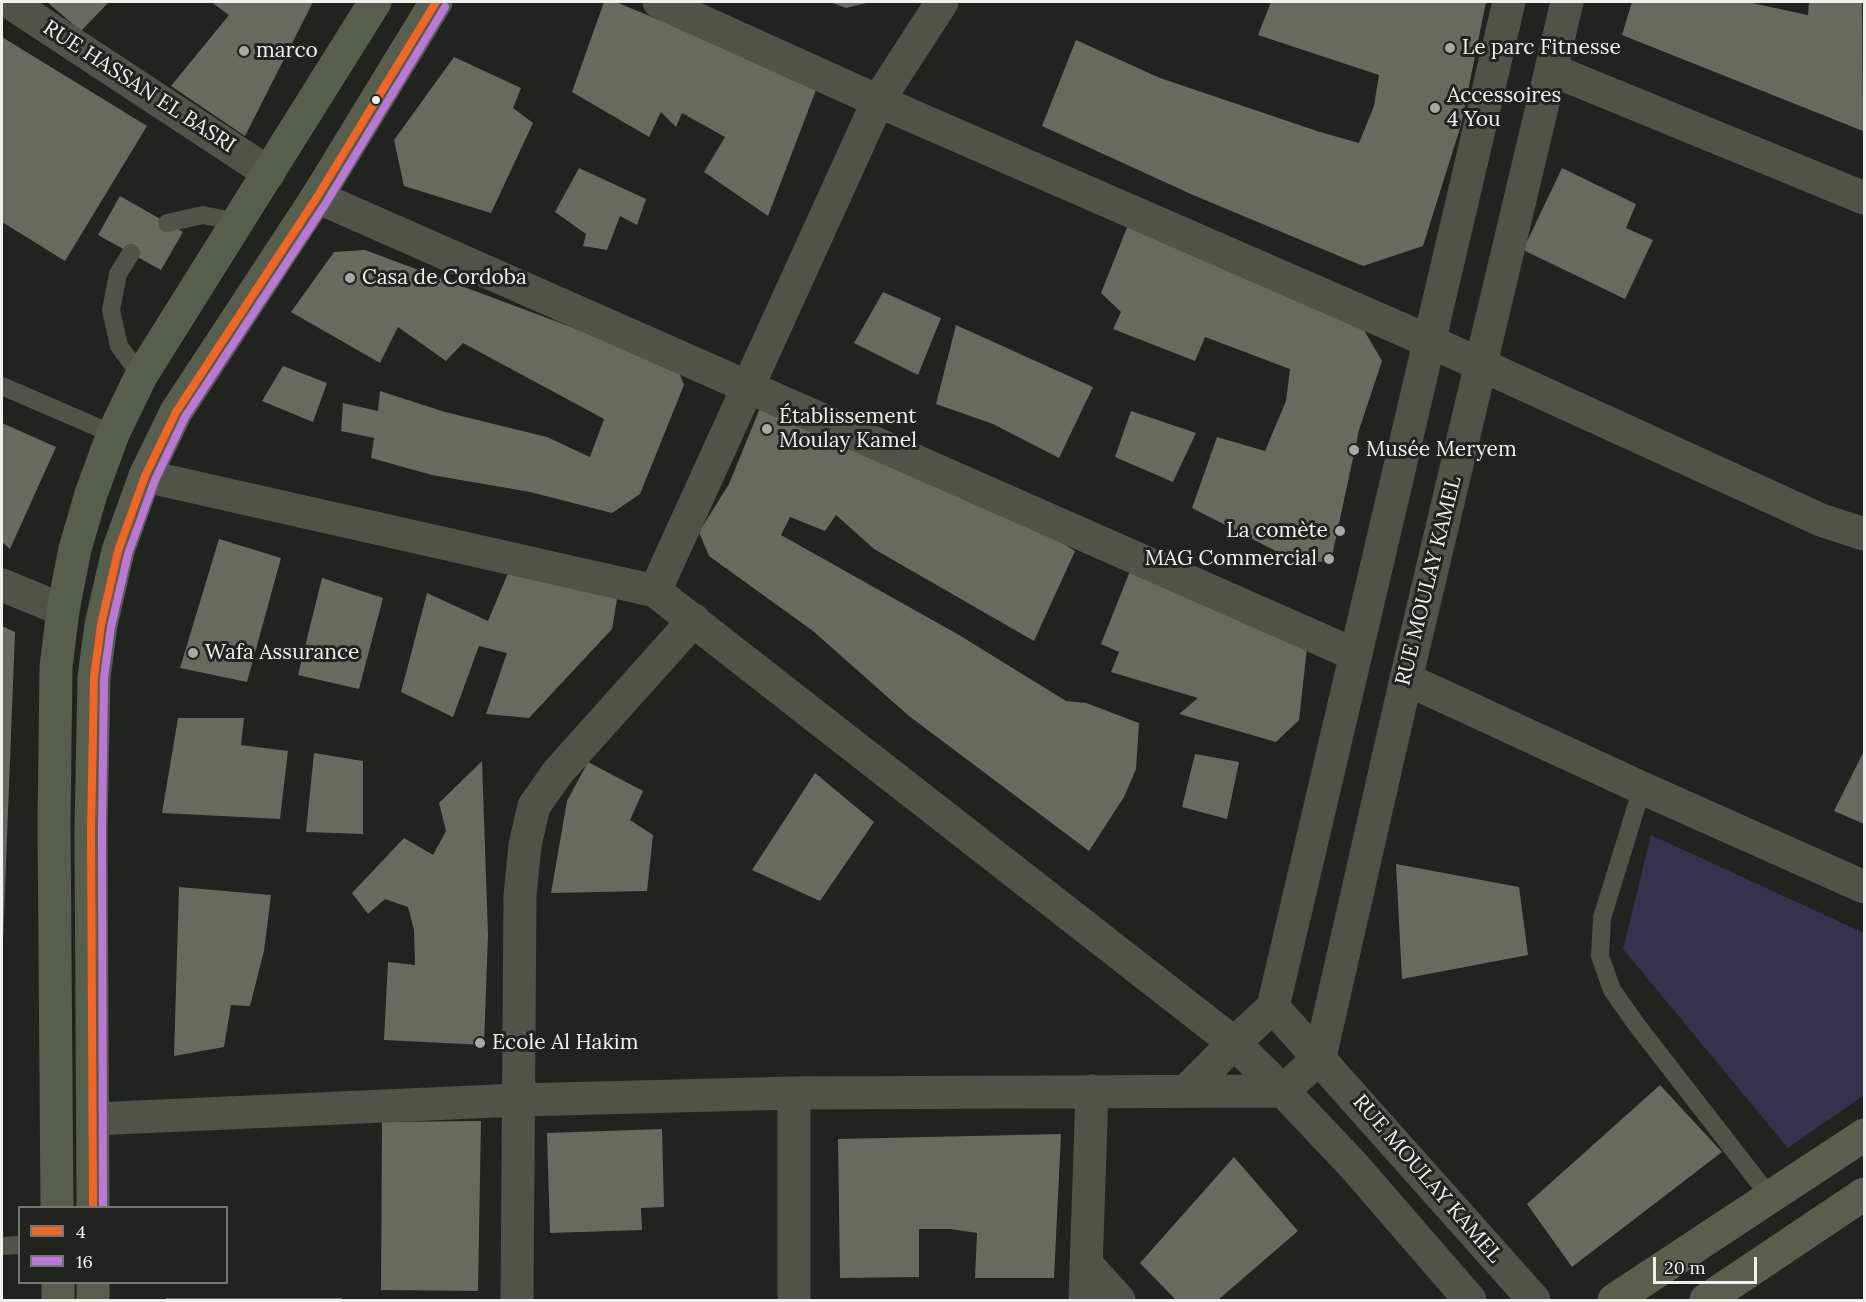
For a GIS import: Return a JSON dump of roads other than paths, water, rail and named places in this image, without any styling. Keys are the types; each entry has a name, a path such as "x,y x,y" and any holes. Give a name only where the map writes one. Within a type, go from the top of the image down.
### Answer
{"main road":[{"path":"57,1206 54,823 56,667 63,610 75,549 91,494 113,434 141,376 375,2"},
{"path":"93,1206 91,818 94,677 101,625 118,551 145,476 176,412 317,197 436,2"},
{"path":"58,1284 58,1300"},
{"path":"93,1284 93,1300"}],"street":[{"name":"RUE HASSAN EL BASRI","path":"9,2 269,173"},
{"path":"658,2 878,101 1431,342 1481,367 1821,520 1864,534"},
{"path":"655,591 878,101 942,2"},
{"path":"1187,1090 1273,1007 1509,2"},
{"name":"RUE MOULAY KAMEL","path":"1320,1057 1406,679 1567,2"},
{"path":"1552,70 1864,198"},
{"path":"317,197 1356,655"},
{"path":"145,476 655,591 1234,1043 1354,1166 1470,1300"},
{"path":"2,585 63,610"},
{"path":"517,1300 520,896 525,845 534,806 558,772 694,620"},
{"path":"1406,679 1864,887"},
{"name":"RUE MOULAY KAMEL","path":"1273,1007 1320,1057 1534,1300"},
{"path":"93,1119 519,1100 794,1093 1283,1091 1320,1057"},
{"path":"1085,1300 1092,1091"},
{"path":"794,1093 794,1300"},
{"path":"1614,1300 1772,1198 1864,1135"},
{"path":"1706,1300 1864,1194"},
{"path":"1086,1264 1119,1300"}],"lane":[{"path":"167,223 203,215 238,222"},
{"path":"131,253 118,274 111,310 119,346 141,376"},
{"path":"2,386 113,434"},
{"path":"1642,788 1602,918 1600,956 1612,990 1636,1024 1772,1198"},
{"path":"2,1246 18,1245"}],"place":[{"name":"Le parc Fitnesse","path":"1450,48"},
{"name":"marco","path":"244,51"},
{"name":"Accessoires 4 You","path":"1435,108"},
{"name":"Casa de Cordoba","path":"350,278"},
{"name":"Établissement Moulay Kamel","path":"767,429"},
{"name":"Musée Meryem","path":"1354,450"},
{"name":"La comète","path":"1340,531"},
{"name":"MAG Commercial","path":"1329,559"},
{"name":"Wafa Assurance","path":"193,653"},
{"name":"Ecole Al Hakim","path":"480,1043"}]}
